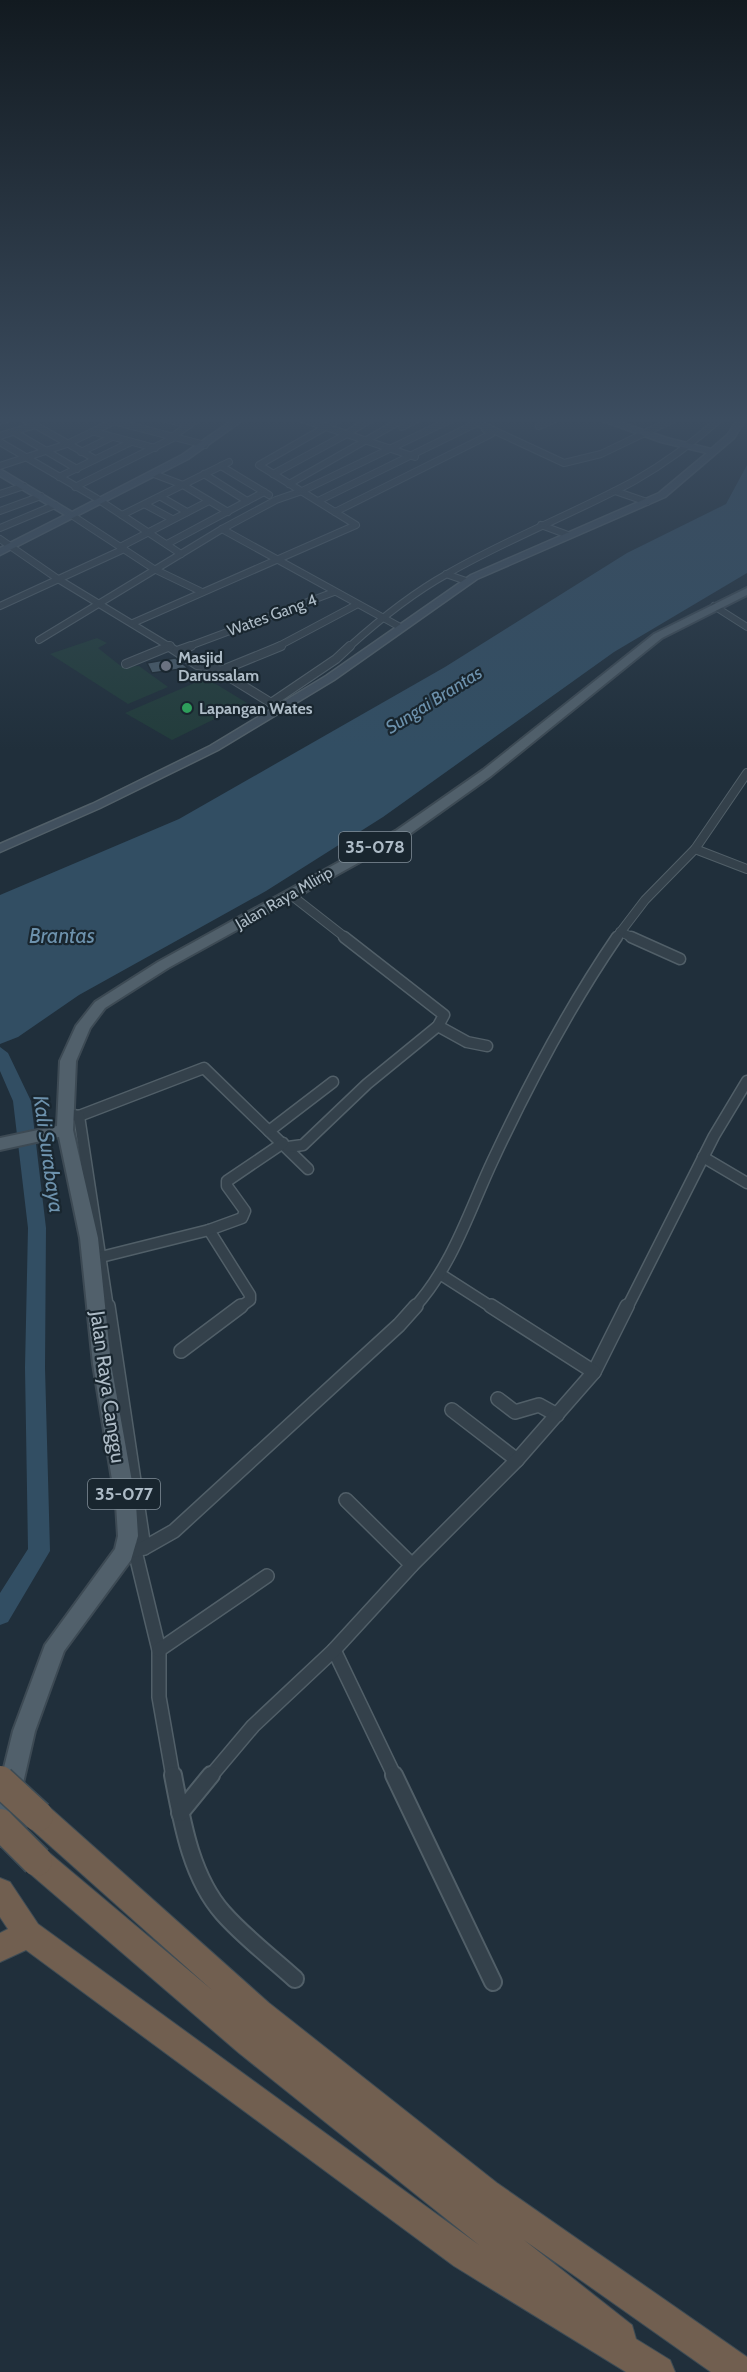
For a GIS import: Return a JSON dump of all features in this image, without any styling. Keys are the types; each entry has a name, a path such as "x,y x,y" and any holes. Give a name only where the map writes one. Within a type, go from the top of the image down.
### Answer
{"highway":[{"path":"0,1780 259,2013 477,2187 740,2372"},
{"path":"0,1824 37,1862 250,2042 664,2372"},
{"path":"0,1892 28,1934 465,2255 658,2372"},
{"path":"0,1948 28,1934"}],"main road":[{"path":"0,552 49,528"},
{"path":"0,848 44,831 166,773 281,709 466,582 585,528"},
{"name":"Jalan Raya Mlirip","path":"65,1122 66,1077 71,1051 83,1026 100,1005 163,965 424,818 487,773 658,636 747,591"},
{"path":"0,1144 41,1136 65,1122"},
{"name":"Jalan Raya Canggu","path":"65,1122 89,1238 102,1364 126,1504 128,1536 134,1551"},
{"path":"0,1832 24,1731 56,1645 134,1551"}],"street":[{"path":"91,528 154,569 202,592"},
{"path":"143,528 181,554"},
{"path":"0,606 122,548 155,528"},
{"path":"167,544 198,528"},
{"path":"133,623 350,528"},
{"path":"271,703 336,658 381,618 446,574 536,528"},
{"path":"548,528 568,535"},
{"path":"39,640 222,529 400,627"},
{"path":"0,539 58,579 133,623 197,665 213,667 281,709"},
{"path":"446,574 466,582"},
{"name":"Wates Gang 4","path":"126,664 334,592"},
{"path":"220,671 295,640 356,604"},
{"path":"714,606 747,627"},
{"path":"336,658 350,663"},
{"path":"134,1551 174,1531 413,1311 440,1274 457,1245 493,1160 578,994 620,932 651,893 695,849 747,773"},
{"path":"695,849 747,869"},
{"path":"101,1257 209,1230 245,1216 245,1211 227,1186 226,1181 285,1145 303,1145 367,1084 438,1026 444,1017 440,1009 291,894"},
{"path":"620,932 680,959"},
{"path":"438,1026 467,1042 486,1046"},
{"path":"65,1122 203,1067 308,1169"},
{"path":"180,1813 253,1726 334,1650 412,1565 517,1460 594,1372 703,1157 747,1081"},
{"path":"269,1131 333,1082"},
{"path":"79,1116 101,1257 134,1551 159,1650 159,1697 180,1813 190,1849 207,1889 223,1913 295,1979"},
{"path":"703,1157 747,1183"},
{"path":"181,1351 250,1300 250,1295 209,1230"},
{"path":"440,1274 594,1372"},
{"path":"498,1400 515,1412 539,1405 557,1415"},
{"path":"452,1410 517,1460"},
{"path":"346,1500 412,1565"},
{"path":"159,1650 267,1576"},
{"path":"334,1650 493,1982"}],"green space":[{"path":"97,638 107,643 98,648 122,667 139,666 168,687 128,704 50,654"},
{"name":"Lapangan Wates","path":"206,678 247,703 172,740 125,713"}],"water":[{"name":"Brantas","path":"678,528 747,528 747,573 614,652 383,817 266,891 79,995 18,1037 0,1044 0,895 179,819 445,667 627,553"}],"building":[{"name":"Masjid Darussalam","path":"175,658 188,668 152,673 147,663"}],"waterway":[{"name":"Kali Surabaya","path":"0,1053 22,1101 37,1228 35,1368 39,1551 0,1614"}],"place":[{"name":"Masjid Darussalam","path":"166,666"},
{"name":"Lapangan Wates","path":"187,708"}],"water label":[{"name":"Sungai Brantas","path":"434,700"}]}
